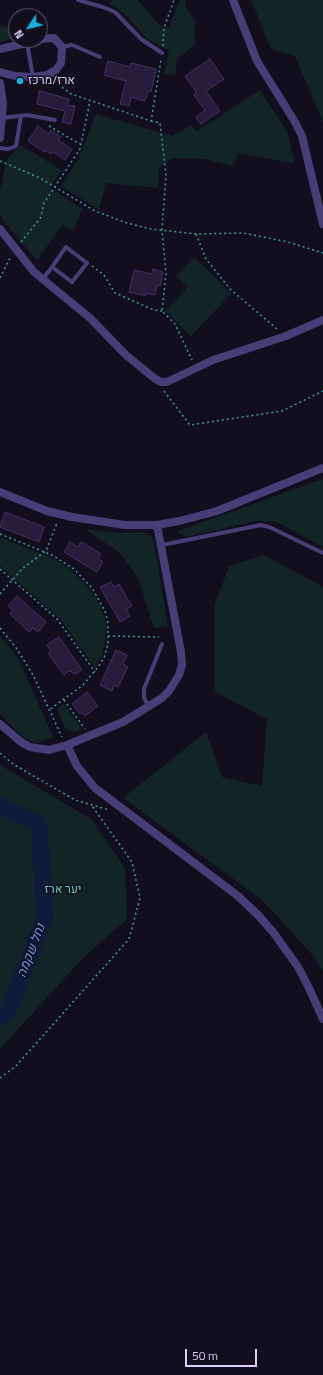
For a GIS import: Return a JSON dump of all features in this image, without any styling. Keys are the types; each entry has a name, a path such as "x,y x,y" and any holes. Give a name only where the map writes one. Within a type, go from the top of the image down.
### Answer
{"street":[{"path":"233,0 257,61 295,122 302,136 323,224"},
{"path":"0,72 15,76 33,77 47,74 56,70 61,63 62,47 54,38 48,39"},
{"path":"0,83 2,118 0,138"},
{"path":"0,229 15,250 42,280 90,318 115,345 154,378 161,382 167,382 213,360 286,336 323,320"},
{"path":"0,492 47,511 61,514 118,524 157,525 179,521 217,510 323,468"},
{"path":"0,724 8,733 30,747 49,750 90,736 123,722 149,707 169,691 179,675 182,665 179,640 157,525"},
{"path":"66,745 77,766 95,788 238,896 258,915 282,944 298,967 323,1019"}],"lane":[{"path":"78,0 115,12 141,39 162,53"},
{"path":"62,47 72,45 100,57"},
{"path":"28,48 33,77"},
{"path":"0,148 8,150 16,146 21,116"},
{"path":"2,118 38,116 55,120"},
{"path":"42,280 66,247 87,263 72,282 52,267"},
{"path":"162,545 261,526 269,527 323,553"},
{"path":"149,707 144,698 144,688 162,644"}],"path":[{"path":"151,121 162,53 164,28 174,0"},
{"path":"47,74 71,94 160,123 166,175 162,230 166,274 162,311"},
{"path":"0,278 15,250 41,217 44,203 56,188 76,156 90,101"},
{"path":"45,124 80,144"},
{"path":"0,161 17,167 94,211 127,223 162,230 196,234 243,233 288,242 323,253"},
{"path":"196,234 206,259 230,289 286,336"},
{"path":"87,263 104,275 115,293 154,310 162,311 175,324 195,368"},
{"path":"163,390 190,425 282,411 323,391"},
{"path":"0,594 28,564 45,552 61,514"},
{"path":"0,534 45,552 62,561 85,579 105,611 108,623 108,636 104,658 95,672 83,685 49,710"},
{"path":"0,569 57,619 95,672"},
{"path":"0,628 18,649 66,745"},
{"path":"108,636 137,636 179,640"},
{"path":"64,700 90,736"},
{"path":"0,753 13,764 75,800 112,811"},
{"path":"0,1078 16,1066 129,939 140,898 132,862 92,806"}],"green space":[{"path":"111,0 138,0 159,25 169,28 180,0 186,0 185,3 189,13 195,20 195,45 177,59 175,75 165,74 169,51 147,39 125,14 110,4"},
{"path":"251,0 323,0 323,122 295,56 271,49"},
{"path":"0,25 8,28 8,40 0,42"},
{"path":"260,90 287,131 295,164 238,153 233,166 206,159 172,158 159,168 158,188 106,183 99,210 61,186 79,158 96,114 172,136 190,126 197,131"},
{"path":"21,145 61,170 50,188 82,209 73,231 62,225 37,261 2,219 0,213 0,190 7,159"},
{"path":"194,257 231,294 191,336 165,311 188,287 176,276"},
{"path":"323,479 323,547 277,522 256,521 186,537 177,531"},
{"path":"85,529 121,533 144,532 150,535 154,541 168,626 154,628 139,581 130,566 120,553"},
{"path":"0,537 56,560 69,568 88,587 99,603 107,630 101,658 95,668 61,620 0,566"},
{"path":"264,555 323,587 323,971 310,952 262,900 123,798 206,732 222,777 262,786 267,719 215,692 215,604 229,566"},
{"path":"0,636 18,658 53,737 38,743 31,741 20,735 0,714"},
{"path":"64,704 82,729 74,732 65,728 57,709"},
{"name":"יער ארז","path":"0,765 91,819 125,868 127,919 83,958 0,1049"}],"building":[{"path":"210,59 224,79 206,91 220,111 201,124 196,117 205,110 194,95 197,93 185,76"},
{"path":"108,61 130,67 131,63 156,69 151,92 148,91 145,101 131,97 129,106 120,104 126,81 104,75"},
{"path":"39,91 69,99 67,105 75,106 71,124 62,122 65,111 37,104"},
{"path":"38,126 49,134 51,130 61,137 58,140 72,149 65,160 53,152 51,154 45,150 44,152 28,141"},
{"path":"153,269 163,272 160,286 157,285 155,295 146,293 146,296 129,292 134,270 152,274"},
{"path":"5,512 44,527 39,542 0,527"},
{"path":"70,542 78,547 81,542 101,554 98,559 103,562 97,572 64,552"},
{"path":"111,582 114,587 119,584 132,606 126,609 130,616 120,622 100,587"},
{"path":"17,596 46,622 38,632 33,628 29,632 10,614 13,610 8,606"},
{"path":"59,637 82,670 76,674 69,671 64,675 48,653 51,651 47,645"},
{"path":"116,650 127,655 123,664 128,667 118,687 114,685 112,691 100,685"},
{"path":"87,692 98,706 85,716 82,713 80,714 72,704"}],"waterway":[{"name":"נחל שקמה","path":"0,806 39,824 45,917 9,1009 0,1018"}],"place":[{"name":"ארז/מרכז","path":"20,81"}]}
